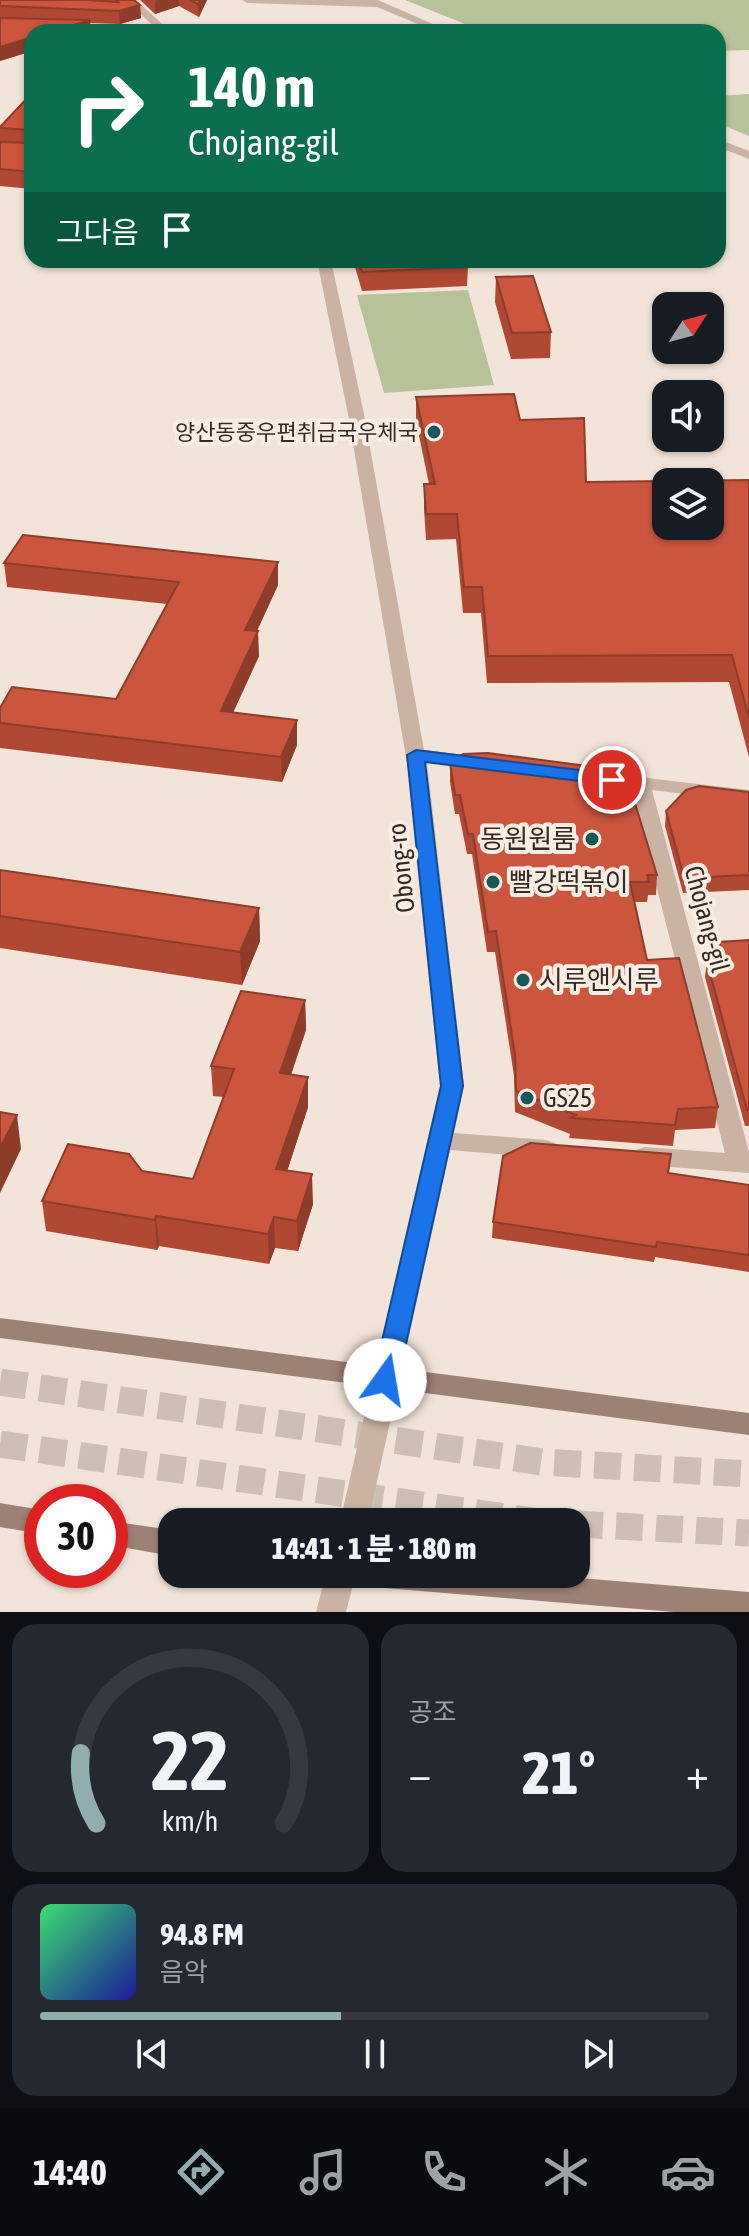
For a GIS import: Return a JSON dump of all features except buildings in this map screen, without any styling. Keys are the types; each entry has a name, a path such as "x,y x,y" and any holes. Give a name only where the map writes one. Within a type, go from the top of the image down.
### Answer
{"main road":[{"path":"0,1328 385,1380 749,1424"},
{"path":"0,1515 24,1519"},
{"path":"128,1536 158,1541"},
{"path":"543,1588 749,1605"}],"street":[{"path":"130,0 157,24"},
{"path":"247,0 374,2 427,24"},
{"path":"726,146 749,155"},
{"name":"Obong-ro","path":"326,268 356,414 416,755 452,1086 358,1508"},
{"path":"416,755 506,767"},
{"path":"610,780 749,796"},
{"name":"Chojang-gil","path":"629,1155 744,1164 640,783"},
{"path":"439,1140 566,1150"},
{"path":"331,1612 337,1588"}],"green space":[{"path":"405,0 749,0 749,50 726,51 726,24 465,24"},
{"path":"749,94 749,136 726,126 726,95"},
{"path":"468,290 494,385 384,393 357,295"}],"tunnel":[{"path":"0,1382 542,1462 749,1474"},
{"path":"0,1444 443,1508"},
{"path":"590,1525 749,1533"}],"place":[{"name":"양산동중우편취급국우체국","path":"434,432"},
{"name":"동원원룸","path":"592,839"},
{"name":"빨강떡볶이","path":"493,882"},
{"name":"시루앤시루","path":"523,980"},
{"name":"GS25","path":"527,1098"}],"route":[{"path":"385,1380 452,1086 416,755 612,780"}]}
